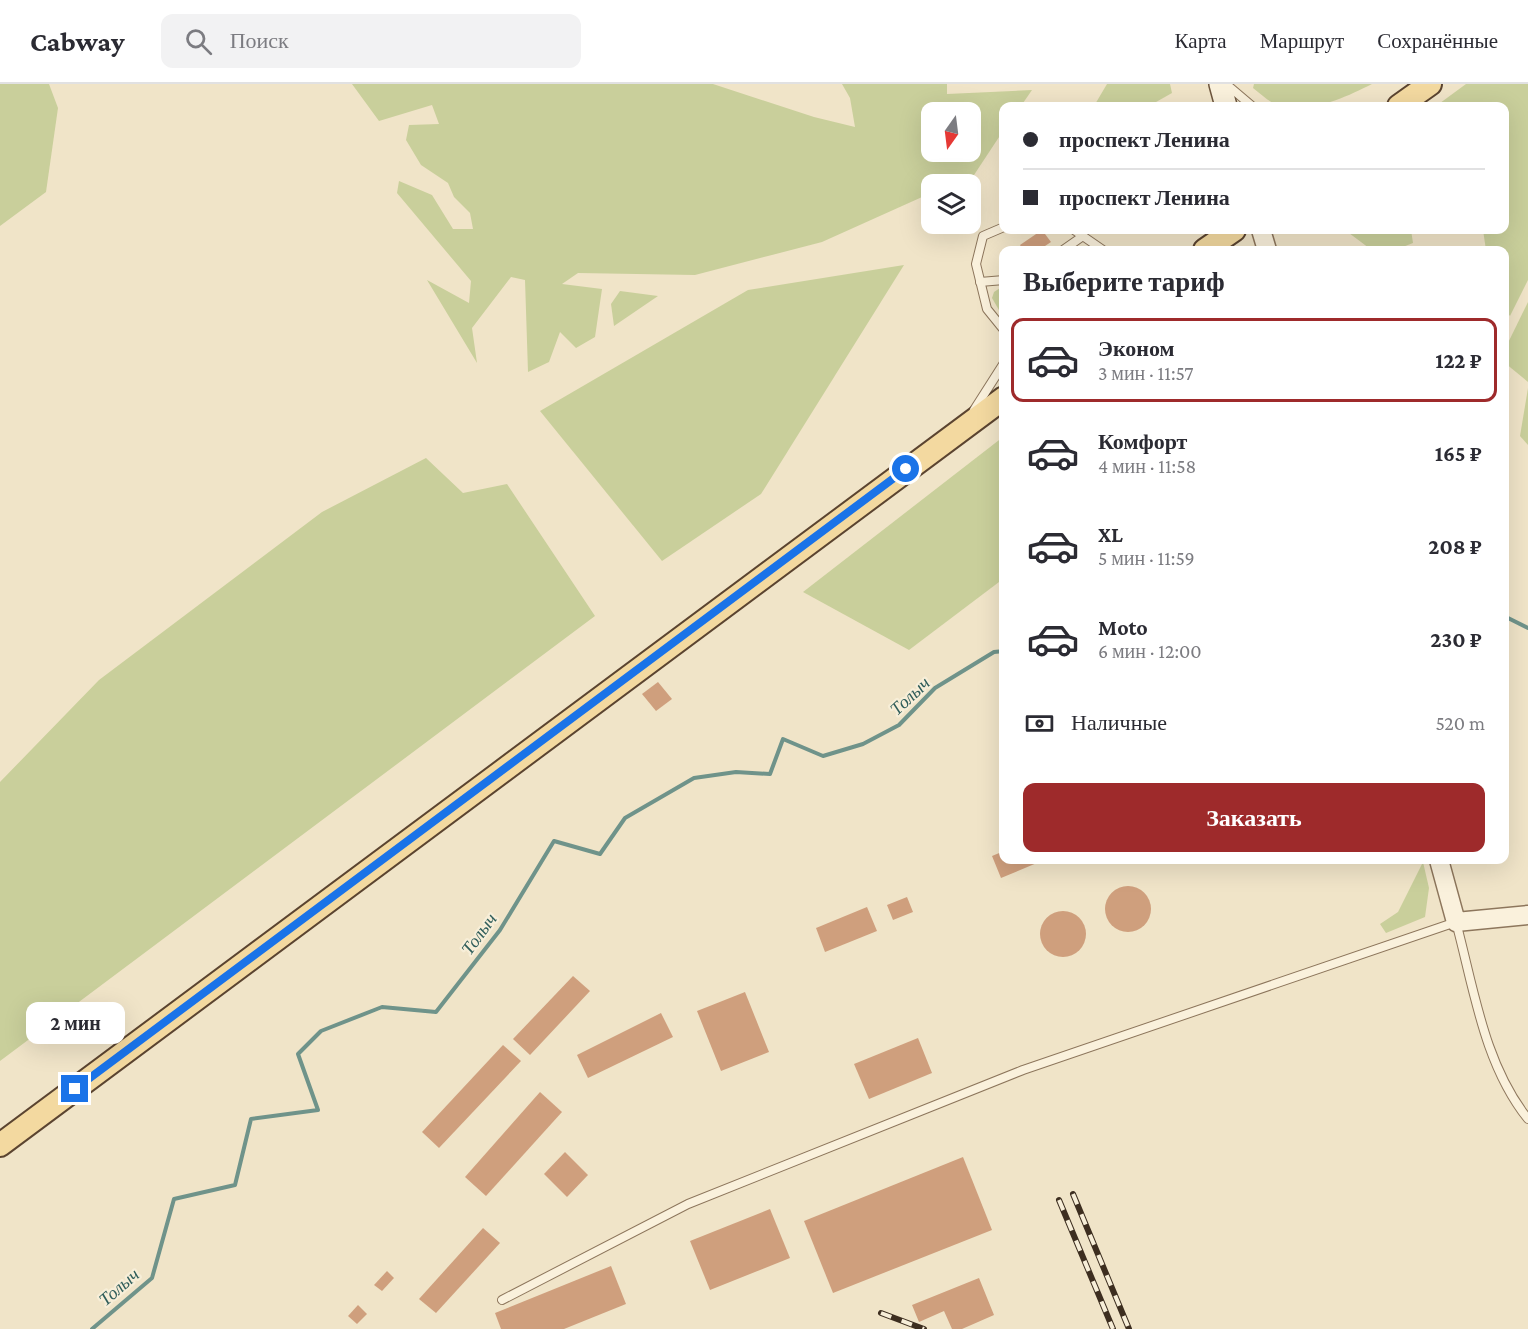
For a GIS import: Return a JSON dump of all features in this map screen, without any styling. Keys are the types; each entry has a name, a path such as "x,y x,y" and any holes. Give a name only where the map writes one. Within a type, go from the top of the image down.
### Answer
{"main road":[{"path":"1220,84 1226,102"},
{"path":"1405,102 1430,84"},
{"path":"1211,246 1228,234"},
{"path":"0,1145 999,402"}],"street":[{"path":"1440,864 1456,922 1528,915"}],"lane":[{"path":"1226,84 1247,102"},
{"path":"999,228 983,236 976,264 987,309 999,324"},
{"path":"1080,234 1097,246"},
{"path":"1069,246 1083,236"},
{"path":"980,282 999,280"},
{"path":"964,427 999,371"},
{"path":"502,1300 688,1204 1012,1074 1456,922 1491,1055 1515,1104 1528,1119"}],"green space":[{"path":"0,84 49,84 58,108 46,192 0,226"},
{"path":"352,84 713,84 814,117 855,127 850,98 842,84 947,84 947,94 1032,90 1024,102 999,102 999,137 975,174 921,174 921,197 822,242 695,275 578,273 562,284 602,289 595,337 576,348 560,332 549,362 528,372 525,280 511,277 472,328 477,363 427,280 469,303 471,281 397,193 399,181 432,195 453,229 473,229 470,213 454,197 448,183 421,165 406,140 409,125 439,124 432,105 379,121"},
{"path":"1107,84 1170,84 1172,93 1156,102 1096,102"},
{"path":"1254,84 1372,84 1330,102 1272,102 1253,88"},
{"path":"1466,84 1528,84 1528,280 1510,316 1509,246 1485,246 1484,234 1509,234 1509,102 1441,102"},
{"path":"1350,234 1412,234 1413,243 1405,246 1366,246"},
{"path":"904,265 761,494 662,561 540,411 748,290"},
{"path":"999,289 999,310 992,298 994,292"},
{"path":"620,291 658,296 614,326 611,304"},
{"path":"1528,302 1528,382 1509,366 1509,341"},
{"path":"1528,388 1528,445 1520,436"},
{"path":"999,440 999,582 909,650 803,592"},
{"path":"426,458 463,493 507,484 595,616 0,1061 0,782 99,680 322,512"},
{"path":"1423,864 1429,888 1425,917 1386,933 1380,924 1398,912"}],"building":[{"path":"1036,234 1045,234 1051,242 1045,246 1020,245"},
{"path":"658,682 672,699 656,711 642,694"},
{"path":"999,853 999,864 1034,864 1001,878 992,856"},
{"path":"1128,886 1144,893 1151,909 1144,925 1128,932 1112,925 1105,909 1112,893"},
{"path":"907,897 913,912 893,920 887,905"},
{"path":"867,907 877,931 825,952 816,928"},
{"path":"1063,911 1079,918 1086,934 1079,950 1063,957 1047,950 1040,934 1047,918"},
{"path":"573,976 590,991 530,1055 513,1039"},
{"path":"745,992 769,1052 721,1071 697,1011"},
{"path":"661,1013 673,1037 588,1078 577,1055"},
{"path":"918,1038 932,1073 869,1099 854,1064"},
{"path":"503,1045 521,1061 439,1148 422,1132"},
{"path":"540,1092 562,1112 486,1196 465,1177"},
{"path":"565,1152 588,1175 567,1197 544,1174"},
{"path":"963,1157 992,1230 833,1293 804,1221"},
{"path":"770,1209 790,1258 710,1290 690,1241"},
{"path":"483,1228 500,1243 436,1313 419,1299"},
{"path":"611,1266 626,1304 564,1329 501,1329 495,1313"},
{"path":"387,1271 394,1278 382,1291 374,1285"},
{"path":"979,1278 994,1315 962,1329 952,1329 944,1311 919,1322 912,1305"},
{"path":"358,1305 367,1314 357,1324 348,1316"}],"waterway":[{"name":"Толыч","path":"1509,618 1528,628"},
{"name":"Толыч","path":"92,1329 152,1278 174,1199 235,1185 251,1119 318,1110 298,1054 321,1031 382,1007 436,1012 500,930 554,841 600,854 625,818 694,778 736,772 770,774 783,739 823,756 863,744 899,725 935,688 994,652 999,652"}],"railway":[{"path":"1073,1194 1129,1329"},
{"path":"1059,1200 1113,1329"},
{"path":"881,1313 924,1329"}],"route":[{"path":"75,1089 906,469"}]}
